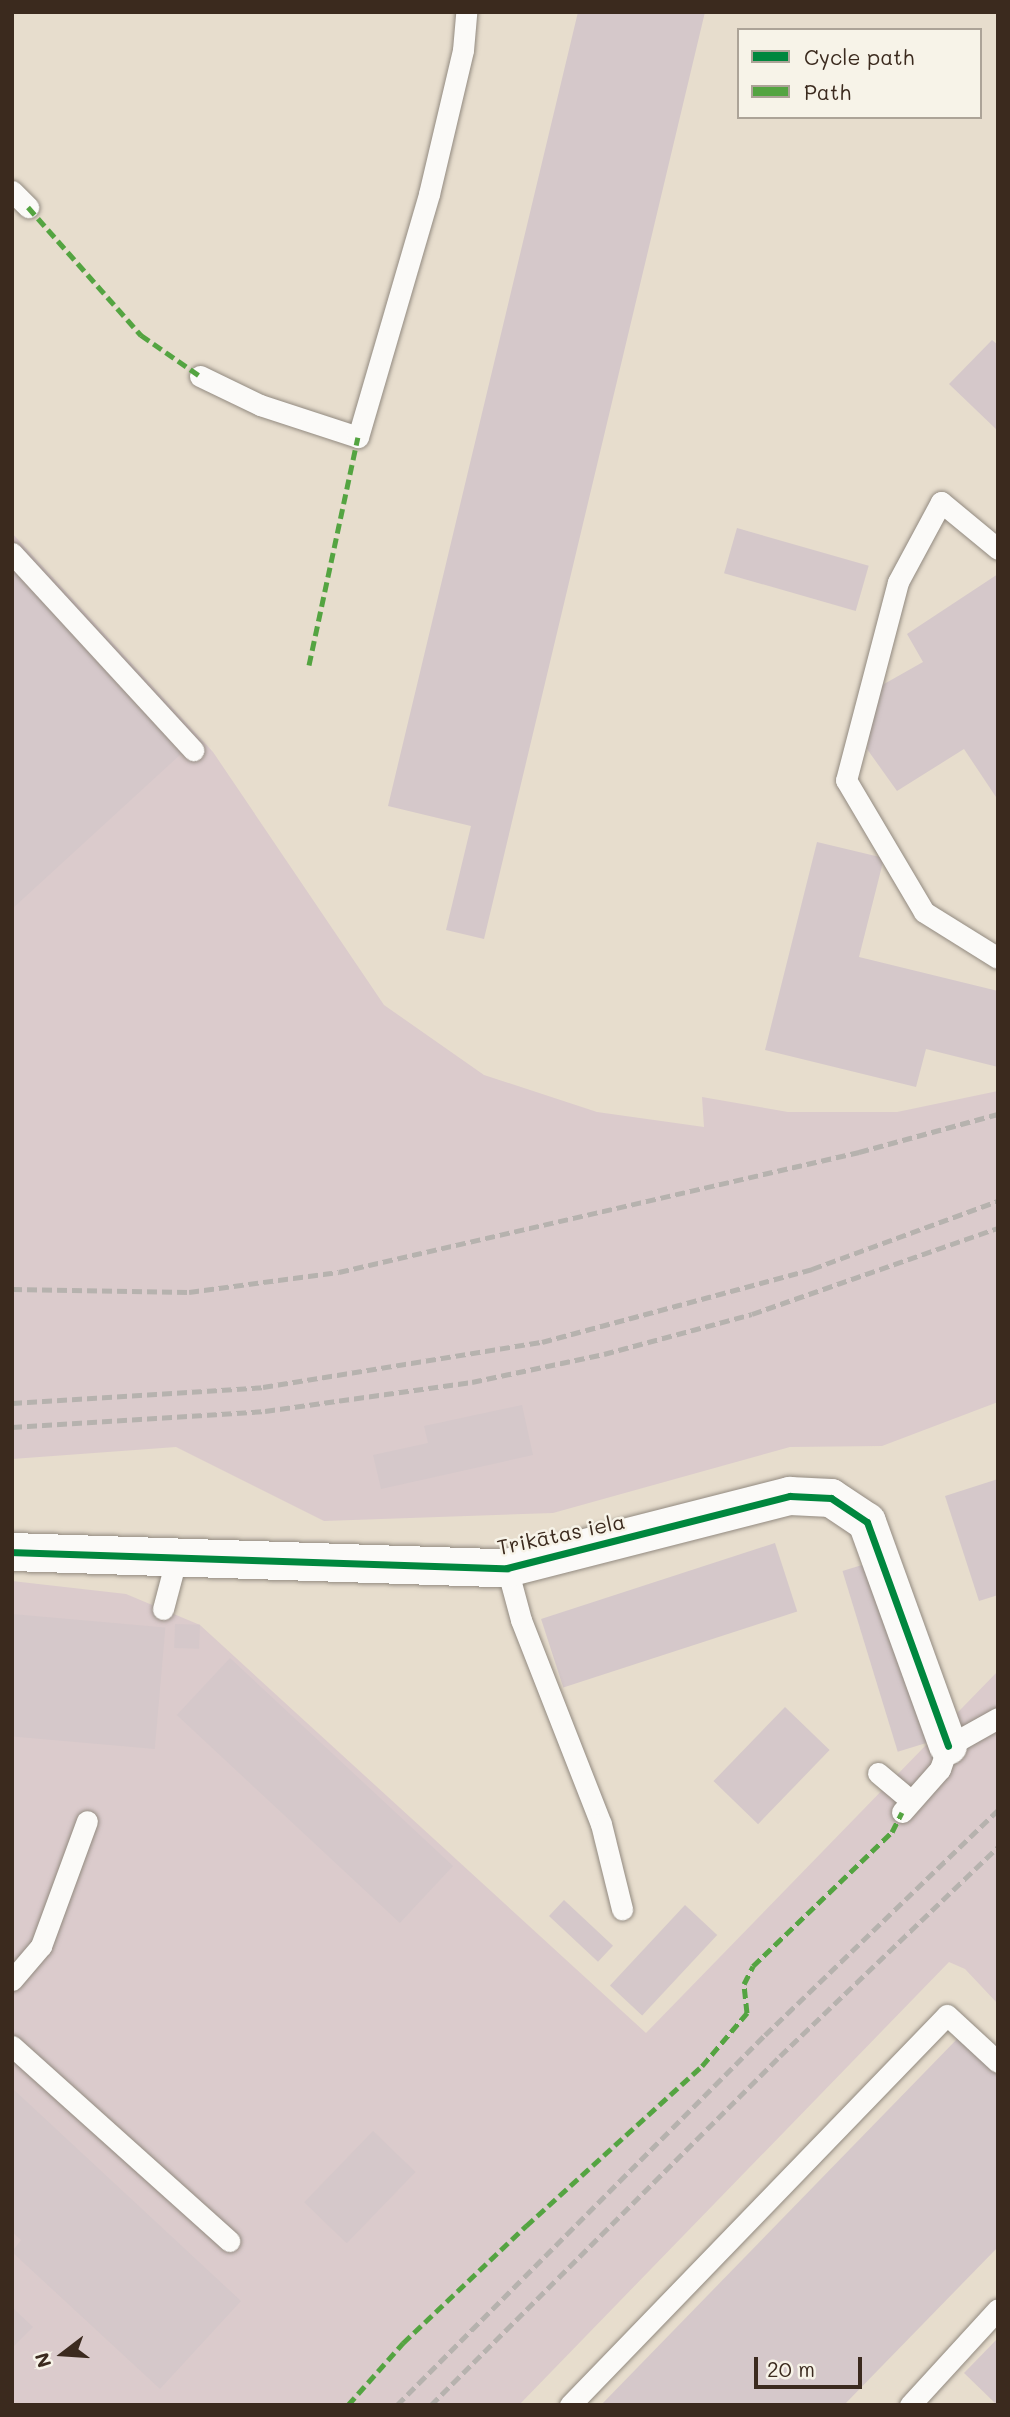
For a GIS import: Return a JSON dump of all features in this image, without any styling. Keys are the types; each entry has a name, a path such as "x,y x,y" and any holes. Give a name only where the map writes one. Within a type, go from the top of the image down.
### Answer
{"street":[{"name":"Trikātas iela","path":"12,1552 507,1568 790,1496 831,1498 867,1522 948,1746"}],"lane":[{"path":"200,376 260,405 358,437 429,194 463,50 466,12"},
{"path":"12,191 28,207"},
{"path":"998,549 941,502 898,582 846,780 924,912 998,958"},
{"path":"12,553 194,750"},
{"path":"163,1609 177,1556"},
{"path":"507,1568 521,1620 601,1824 622,1909"},
{"path":"878,1773 905,1806 940,1769 948,1746 998,1718"},
{"path":"12,1980 41,1946 87,1821"},
{"path":"570,2405 947,2015 998,2062"},
{"path":"12,2046 229,2241"},
{"path":"910,2405 998,2309"}],"shaded area":[{"path":"12,533 213,752 384,1005 484,1075 597,1112 704,1127 702,1097 788,1112 897,1112 998,1091 998,1402 882,1446 790,1447 553,1513 324,1521 176,1447 12,1459"},
{"path":"12,1581 126,1594 200,1625 646,2033 998,1671 998,2004 965,1969 949,1962 519,2405 12,2405"}],"building":[{"path":"578,12 705,12 484,939 446,930 471,826 388,806"},
{"path":"992,340 998,345 998,431 949,384"},
{"path":"737,528 869,566 856,611 724,573"},
{"path":"12,570 181,754 12,909"},
{"path":"998,574 998,800 964,749 897,791 867,749 877,688 923,662 907,634"},
{"path":"817,842 884,858 859,957 998,991 998,1067 926,1049 916,1087 765,1050"},
{"path":"522,1405 533,1455 381,1489 373,1455 428,1443 424,1426"},
{"path":"998,1479 998,1595 979,1601 945,1496"},
{"path":"775,1543 797,1611 563,1687 541,1619"},
{"path":"875,1561 930,1742 898,1752 842,1571"},
{"path":"12,1614 165,1627 155,1749 12,1736"},
{"path":"175,1624 200,1625 199,1649 174,1648"},
{"path":"230,1658 453,1866 400,1923 177,1715"},
{"path":"785,1707 830,1750 758,1824 713,1781"},
{"path":"564,1900 613,1946 598,1962 549,1916"},
{"path":"685,1905 717,1935 642,2015 610,1985"},
{"path":"958,2038 998,2076 998,2247 844,2405 601,2405"},
{"path":"12,2088 241,2301 160,2389 12,2252 21,2240 12,2232"},
{"path":"373,2131 415,2172 347,2243 304,2202"},
{"path":"12,2307 33,2327 12,2348"},
{"path":"998,2338 998,2405 997,2405 964,2373"}],"railway":[{"path":"12,1289 189,1292 339,1272 859,1152 998,1114"},
{"path":"12,1403 263,1387 542,1342 812,1269 998,1201"},
{"path":"12,1427 265,1411 472,1382 604,1354 752,1314 998,1228"},
{"path":"397,2405 765,2035 998,1810"},
{"path":"431,2405 780,2056 998,1847"}],"marked path":[{"path":"28,207 141,335 200,376"},
{"path":"309,665 358,437"},
{"path":"348,2405 403,2343 526,2226 702,2066 747,2013 744,1984 753,1966 892,1832 902,1812"}],"cycle path":[{"path":"12,1552 507,1568 790,1496 831,1498 867,1522 948,1746"}]}
